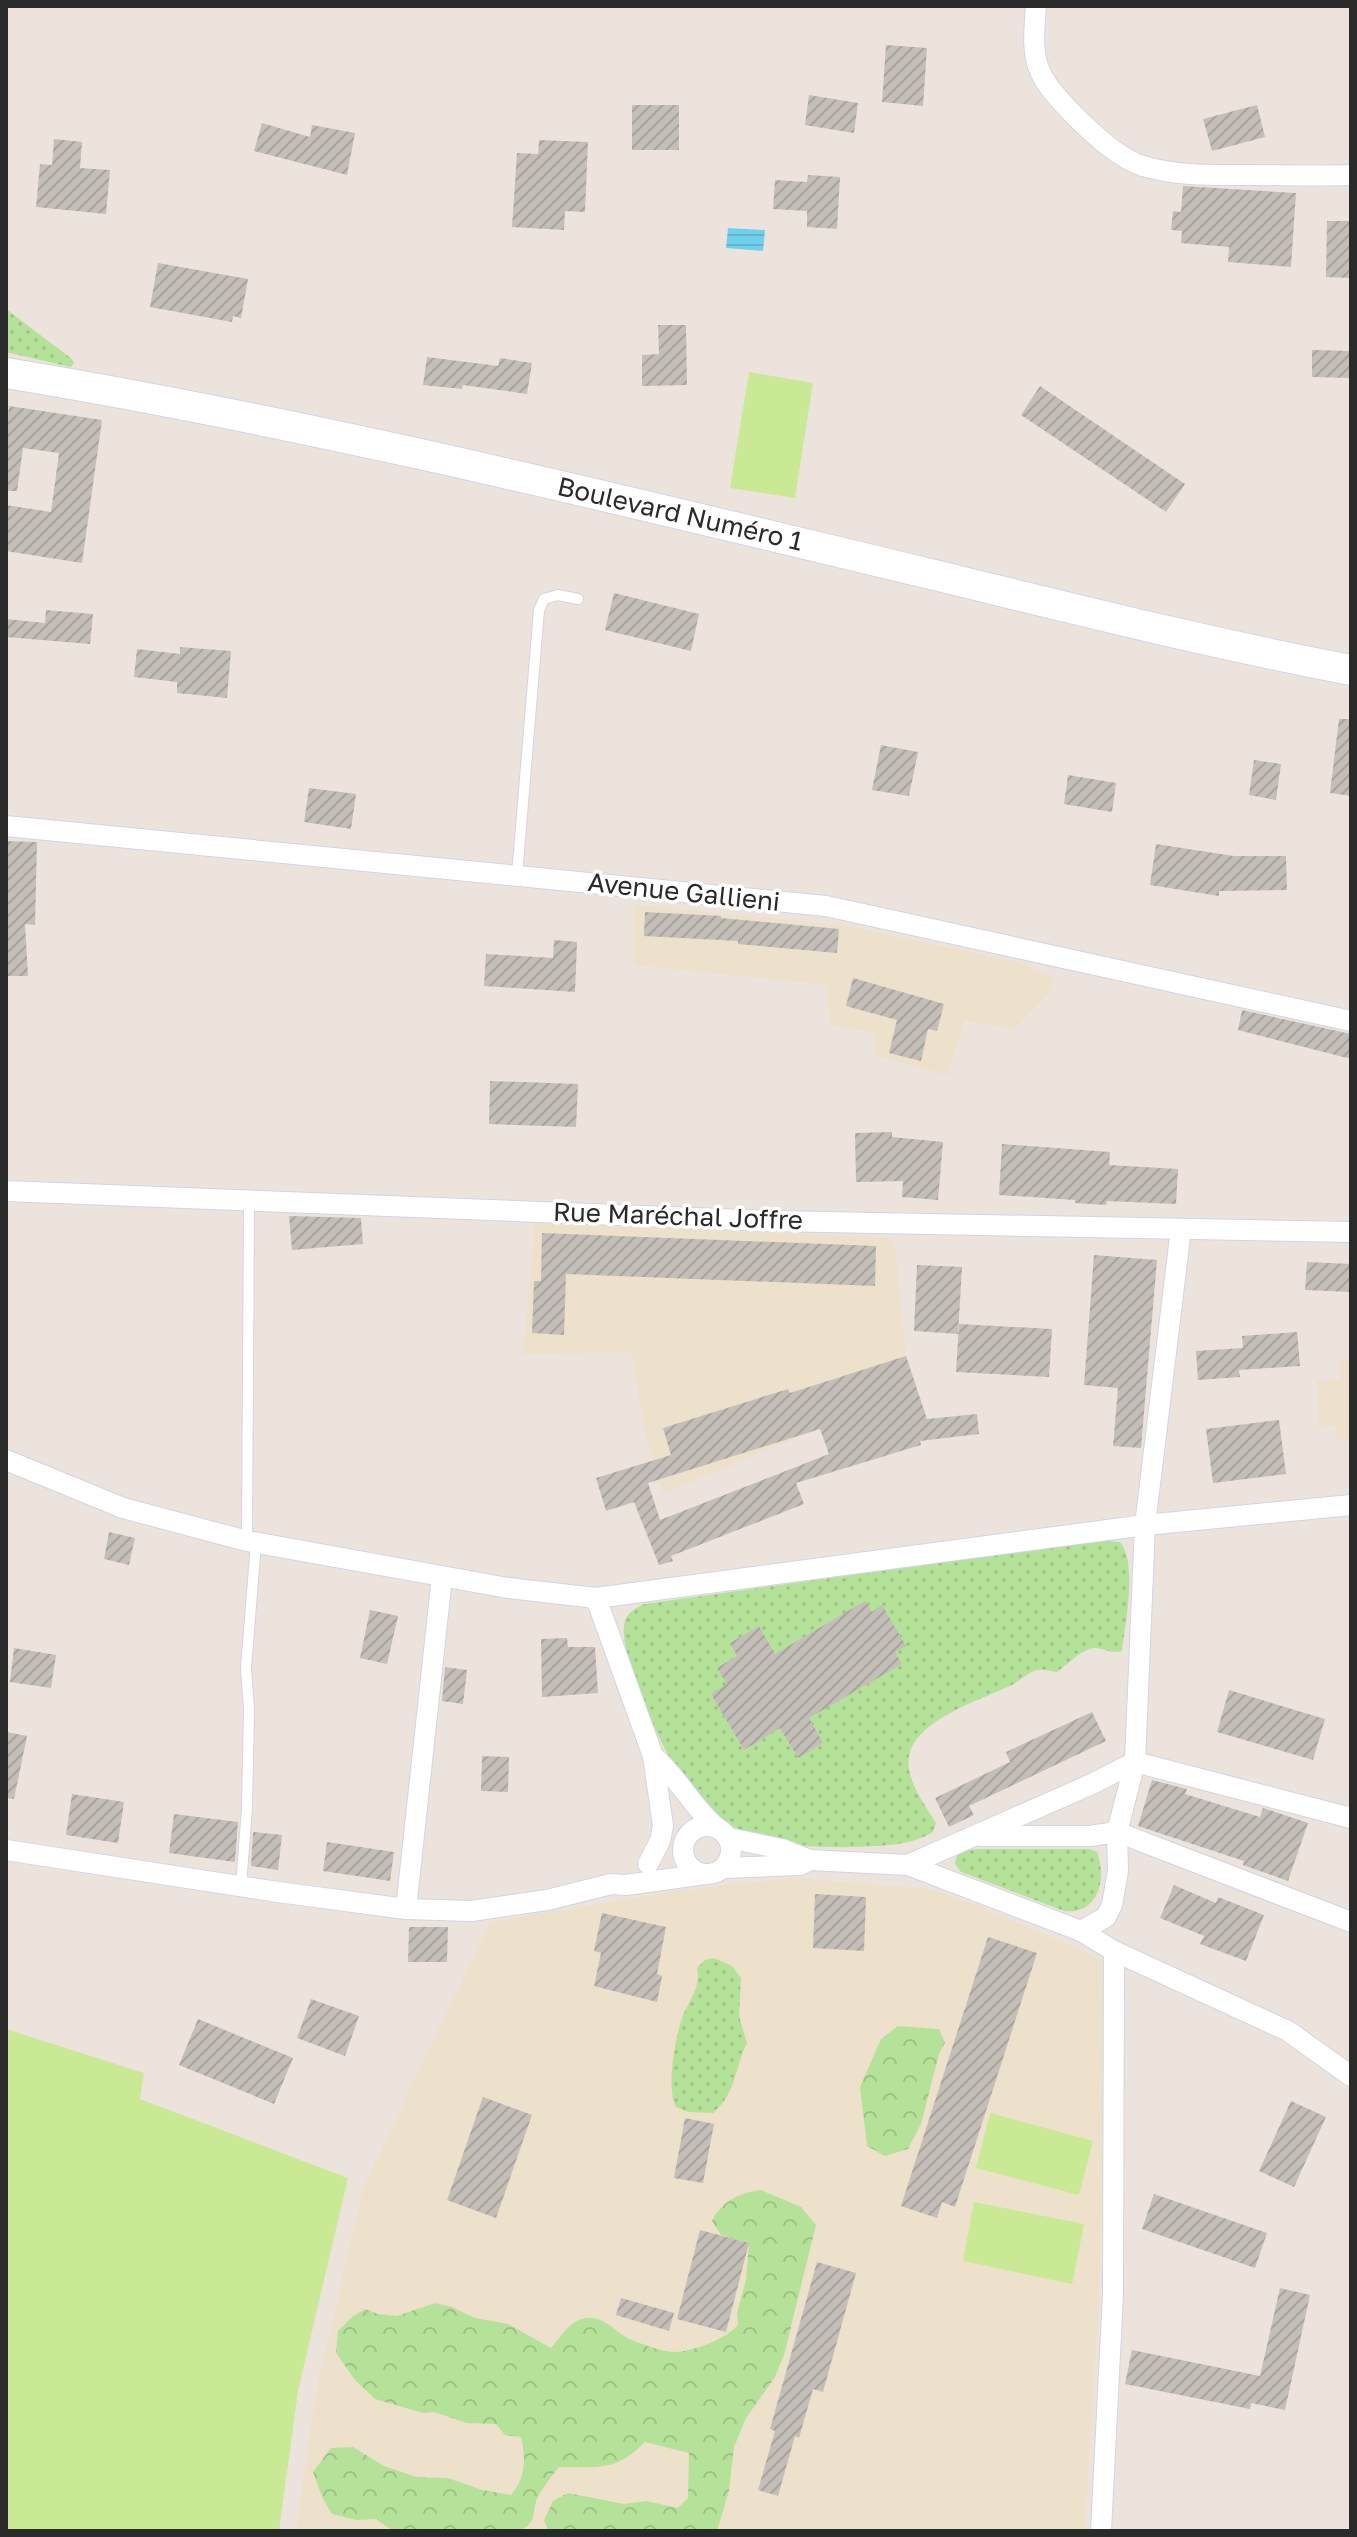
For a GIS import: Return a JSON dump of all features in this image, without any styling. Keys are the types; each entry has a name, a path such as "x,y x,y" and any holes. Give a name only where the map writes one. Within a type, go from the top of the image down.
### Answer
{"main road":[{"name":"Boulevard Numéro 1","path":"6,373 105,390 540,481 1165,630 1351,670"}],"street":[{"path":"1036,6 1033,42 1042,81 1087,127 1141,165 1193,174 1351,175"},
{"name":"Avenue Gallieni","path":"6,826 826,906 1351,1021"},
{"name":"Rue Maréchal Joffre","path":"6,1191 773,1221 1351,1232"},
{"path":"1081,1931 1106,1917 1112,1905 1118,1871 1117,1832 1135,1762 1145,1525 1181,1229"},
{"path":"6,1460 123,1508 252,1542 508,1588 596,1598 1145,1525 1351,1505"},
{"path":"406,1909 442,1577"},
{"path":"596,1598 653,1756 663,1826 660,1841 648,1864"},
{"path":"653,1756 664,1765 700,1814 723,1833 731,1854 714,1871"},
{"path":"908,1865 1135,1762 1351,1818"},
{"path":"662,1806 684,1842 688,1864 714,1871"},
{"path":"611,1884 684,1842 695,1829 710,1826 723,1833 810,1860 908,1865 1081,1931 1114,1951 1288,2031 1351,2076"},
{"path":"972,1836 1090,1836 1117,1832 1351,1922"},
{"path":"6,1850 406,1909 471,1911 547,1900 611,1884 626,1885 714,1871 800,1865 810,1860"},
{"path":"1101,2531 1113,2294 1114,1951"}],"lane":[{"path":"517,875 539,610 544,599 558,595 578,599"},
{"path":"241,1886 247,1808 249,1709 246,1668 252,1542 249,1201"}],"shaded area":[{"path":"635,905 842,925 1021,963 1052,977 1051,992 1015,1029 965,1021 947,1075 873,1055 875,1033 830,1025 827,985 634,965"},
{"path":"535,1223 894,1238 906,1356 920,1398 816,1430 663,1494 645,1431 631,1352 523,1354"},
{"path":"1351,1358 1351,1439 1336,1440 1335,1426 1319,1427 1317,1381 1341,1379 1340,1359"},
{"path":"792,1878 930,1889 987,1909 1103,1960 1105,2126 1085,2531 296,2531 315,2397 363,2187 490,1922 675,1891"}],"green space":[{"path":"6,309 72,359 74,363 71,367 6,352"},
{"path":"749,372 813,383 795,498 730,488"},
{"path":"1102,1540 1120,1542 1128,1564 1129,1594 1122,1651 1091,1648 1057,1672 1034,1671 1012,1685 952,1712 924,1731 914,1743 909,1756 910,1774 936,1823 933,1832 903,1843 838,1847 794,1845 765,1840 732,1826 696,1794 676,1768 651,1719 628,1657 624,1639 625,1621 631,1612 644,1604"},
{"path":"1090,1849 1097,1852 1100,1862 1097,1893 1085,1907 1064,1911 961,1872 955,1864 956,1857 963,1851"},
{"path":"714,1958 732,1966 741,1978 739,2016 747,2043 731,2089 721,2106 713,2113 688,2112 676,2107 673,2098 674,2052 681,2021 696,1989 697,1968 705,1960"},
{"path":"898,2026 939,2029 945,2043 939,2054 921,2124 908,2149 885,2156 867,2146 860,2087 881,2039"},
{"path":"6,2029 144,2073 140,2099 348,2178 298,2391 279,2531 6,2531"},
{"path":"990,2113 1093,2141 1079,2195 976,2168"},
{"path":"761,2190 801,2207 816,2225 784,2355 775,2377 746,2418 734,2447 729,2491 717,2531 548,2531 544,2520 553,2501 568,2493 624,2504 646,2501 678,2508 688,2498 689,2453 645,2442 624,2459 605,2466 559,2467 537,2499 532,2521 520,2530 393,2531 376,2519 356,2520 332,2514 313,2472 331,2448 353,2447 384,2466 416,2477 448,2478 482,2490 511,2495 524,2468 521,2437 505,2435 496,2424 467,2423 375,2399 355,2380 336,2353 338,2331 353,2316 365,2309 397,2316 435,2303 475,2318 508,2324 551,2348 576,2321 589,2318 601,2320 626,2337 659,2350 675,2352 700,2347 726,2335 738,2325 737,2313 746,2280 749,2243 721,2235 712,2221 720,2208 732,2199"},
{"path":"974,2202 1084,2224 1072,2284 963,2261"}],"water":[{"path":"728,228 765,230 763,251 726,248"}],"building":[{"path":"886,45 927,48 923,106 882,102"},
{"path":"809,95 858,103 854,133 805,125"},
{"path":"632,105 679,105 679,150 632,150"},
{"path":"1257,105 1265,137 1212,151 1203,119"},
{"path":"262,123 310,137 312,125 355,133 347,175 254,151"},
{"path":"54,139 82,142 80,168 110,170 106,214 36,207 40,164 52,165"},
{"path":"539,140 588,142 585,212 565,211 564,230 512,227 517,153 538,154"},
{"path":"808,175 840,177 837,229 807,227 807,211 773,209 775,180 807,182"},
{"path":"1183,186 1296,193 1291,267 1228,262 1229,247 1181,243 1182,231 1171,230 1173,211 1181,212"},
{"path":"1327,221 1351,221 1351,278 1326,277"},
{"path":"158,263 248,279 241,318 233,316 232,322 150,307"},
{"path":"658,325 686,325 687,385 642,386 642,355 659,354"},
{"path":"1312,350 1351,351 1351,378 1312,377"},
{"path":"427,357 498,366 500,358 532,363 527,394 463,385 462,389 423,385"},
{"path":"1040,386 1185,484 1166,512 1021,415"},
{"path":"9,406 102,420 82,563 6,551 6,505 51,512 59,453 23,448 17,491 6,491"},
{"path":"614,593 699,614 691,651 605,630"},
{"path":"46,610 93,614 90,644 6,637 6,619 45,623"},
{"path":"180,647 231,651 227,698 177,693 177,682 134,677 137,649 180,654"},
{"path":"1339,719 1351,719 1351,796 1330,793"},
{"path":"881,745 918,752 909,796 872,790"},
{"path":"1254,760 1281,764 1276,800 1249,795"},
{"path":"1068,775 1116,783 1112,812 1064,804"},
{"path":"309,788 356,794 351,829 304,822"},
{"path":"6,841 37,842 35,925 25,924 28,976 6,976"},
{"path":"1156,844 1234,856 1286,856 1287,890 1219,891 1219,896 1150,885"},
{"path":"645,912 721,916 839,929 837,953 738,944 738,941 644,936"},
{"path":"554,940 577,942 575,992 484,986 486,954 553,958"},
{"path":"853,978 944,1004 937,1031 928,1029 921,1061 889,1053 897,1020 846,1006"},
{"path":"1242,1010 1351,1034 1351,1059 1238,1030"},
{"path":"490,1081 578,1084 576,1127 489,1124"},
{"path":"892,1132 892,1137 943,1142 938,1200 902,1197 903,1181 856,1182 855,1133"},
{"path":"1002,1144 1110,1152 1109,1165 1178,1169 1176,1204 1107,1201 1106,1205 999,1195"},
{"path":"289,1216 361,1218 363,1244 292,1250"},
{"path":"542,1233 876,1246 875,1286 566,1274 564,1335 532,1333 534,1281 541,1281"},
{"path":"1094,1255 1157,1260 1141,1448 1113,1446 1118,1388 1084,1385"},
{"path":"1307,1262 1351,1264 1351,1292 1305,1290"},
{"path":"917,1265 962,1267 958,1334 914,1331"},
{"path":"959,1324 1052,1329 1049,1377 956,1372"},
{"path":"1297,1332 1300,1366 1239,1370 1240,1377 1198,1380 1196,1351 1243,1348 1242,1336"},
{"path":"906,1356 927,1419 977,1414 979,1434 920,1441 921,1445 796,1483 804,1504 671,1556 673,1561 659,1565 634,1502 606,1511 596,1478 671,1455 663,1428 788,1389 790,1393","holes":["820,1429 829,1454 660,1520 648,1483"]},
{"path":"1279,1420 1286,1474 1213,1483 1206,1429"},
{"path":"109,1532 135,1538 129,1565 104,1559"},
{"path":"865,1601 872,1612 882,1605 906,1646 895,1652 902,1664 809,1718 823,1743 798,1758 780,1728 744,1750 711,1694 727,1684 717,1668 737,1656 730,1643 759,1626 775,1654"},
{"path":"370,1610 398,1616 387,1664 360,1658"},
{"path":"567,1638 568,1647 595,1647 598,1693 542,1697 541,1639"},
{"path":"14,1648 56,1655 51,1688 10,1682"},
{"path":"445,1667 467,1670 463,1704 442,1701"},
{"path":"1229,1690 1325,1719 1313,1760 1217,1732"},
{"path":"1092,1712 1106,1741 969,1806 974,1815 949,1827 935,1798 1010,1762 1006,1752"},
{"path":"6,1732 27,1736 14,1799 6,1798"},
{"path":"482,1756 509,1757 508,1792 481,1791"},
{"path":"1152,1780 1187,1789 1185,1794 1260,1817 1263,1808 1308,1823 1288,1881 1243,1865 1244,1861 1138,1826"},
{"path":"72,1794 124,1802 118,1843 66,1835"},
{"path":"174,1814 238,1822 235,1862 169,1853"},
{"path":"253,1832 282,1835 278,1870 251,1866"},
{"path":"327,1842 394,1852 390,1881 323,1871"},
{"path":"1174,1885 1216,1903 1218,1897 1264,1915 1246,1961 1200,1944 1204,1936 1160,1918"},
{"path":"815,1894 866,1897 864,1951 813,1948"},
{"path":"602,1913 666,1927 657,1974 662,1976 657,2002 594,1986 601,1953 594,1951"},
{"path":"409,1927 448,1927 447,1962 408,1962"},
{"path":"988,1937 1037,1953 955,2207 942,2202 937,2218 901,2206"},
{"path":"311,1999 359,2016 345,2056 297,2038"},
{"path":"198,2019 293,2058 274,2104 179,2065"},
{"path":"483,2097 532,2115 496,2218 447,2200"},
{"path":"1291,2101 1326,2117 1294,2187 1259,2171"},
{"path":"685,2118 714,2124 703,2183 674,2178"},
{"path":"1154,2194 1267,2233 1255,2268 1142,2229"},
{"path":"700,2230 749,2243 726,2332 677,2319"},
{"path":"817,2262 856,2273 823,2392 813,2389 799,2438 795,2436 778,2496 758,2490 775,2431 770,2429"},
{"path":"1280,2288 1310,2295 1285,2410 1251,2403 1250,2409 1125,2384 1132,2350 1260,2376"},
{"path":"621,2298 674,2313 669,2331 616,2315"}]}
